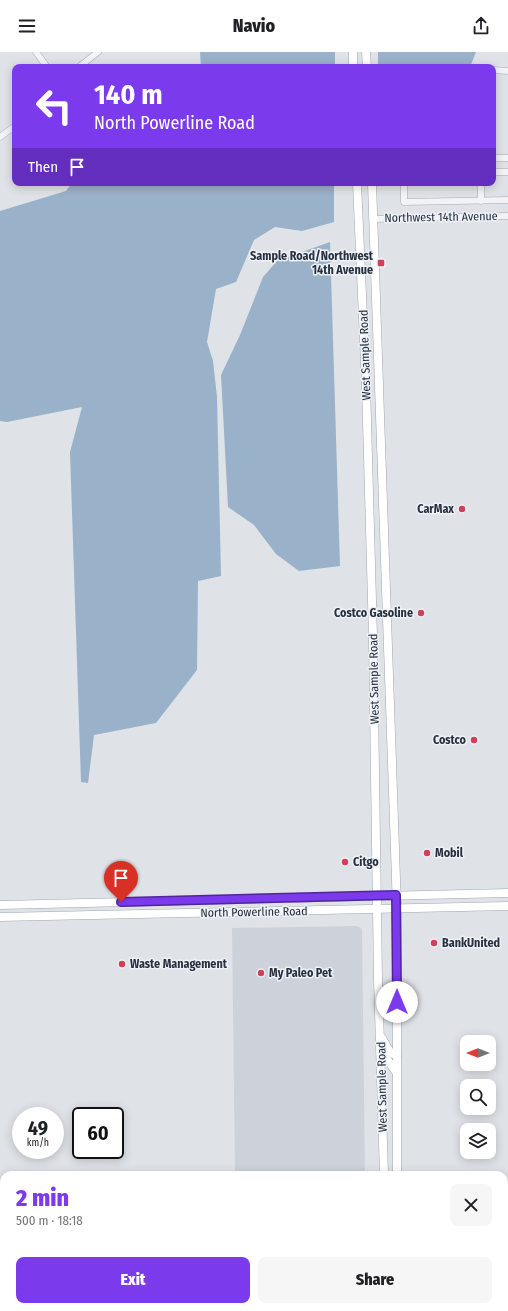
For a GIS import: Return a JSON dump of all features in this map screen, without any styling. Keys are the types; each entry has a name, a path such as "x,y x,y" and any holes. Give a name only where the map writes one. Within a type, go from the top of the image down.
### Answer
{"main road":[{"path":"353,52 353,64"},
{"path":"366,52 367,64"},
{"name":"West Sample Road","path":"357,186 366,393 371,564 378,979 381,1035 384,1171"},
{"name":"West Sample Road","path":"372,186 397,908 397,1171"},
{"name":"North Powerline Road","path":"0,905 508,893"},
{"path":"224,913 234,907 239,899"},
{"path":"70,904 80,908 87,915 93,908 103,903"},
{"name":"North Powerline Road","path":"0,917 508,906"},
{"path":"381,1035 390,1052 396,1056"},
{"path":"381,1054 391,1064 396,1073"}],"street":[{"path":"36,52 45,64"},
{"path":"83,64 98,52"},
{"path":"496,70 508,71"},
{"path":"0,137 12,128"},
{"path":"496,158 508,158"},
{"path":"496,172 508,172"},
{"path":"404,186 404,202 508,200"},
{"path":"480,186 480,201"},
{"name":"Northwest 14th Avenue","path":"374,219 508,216"}],"shaded area":[{"path":"357,926 361,928 365,1171 235,1171 232,928"}],"water":[{"path":"200,52 335,52 335,64 201,64"},
{"path":"378,52 476,52 471,64 378,64"},
{"path":"70,186 334,186 334,222 302,231 275,227 254,240 236,282 216,289 207,342 213,361 217,397 221,576 198,581 197,670 156,723 94,735 88,783 81,782 70,452 82,407 7,422 0,421 0,211 66,191"},
{"path":"330,242 340,566 299,571 276,554 254,525 228,507 221,375 240,335 263,277 277,261"}],"place":[{"name":"Sample Road/Northwest 14th Avenue","path":"381,263"},
{"name":"CarMax","path":"462,509"},
{"name":"Costco Gasoline","path":"421,613"},
{"name":"Costco","path":"474,740"},
{"name":"Mobil","path":"427,853"},
{"name":"Citgo","path":"345,862"},
{"name":"BankUnited","path":"434,943"},
{"name":"Waste Management","path":"122,964"},
{"name":"My Paleo Pet","path":"261,973"}],"route":[{"path":"121,902 396,895 397,1002"}]}
